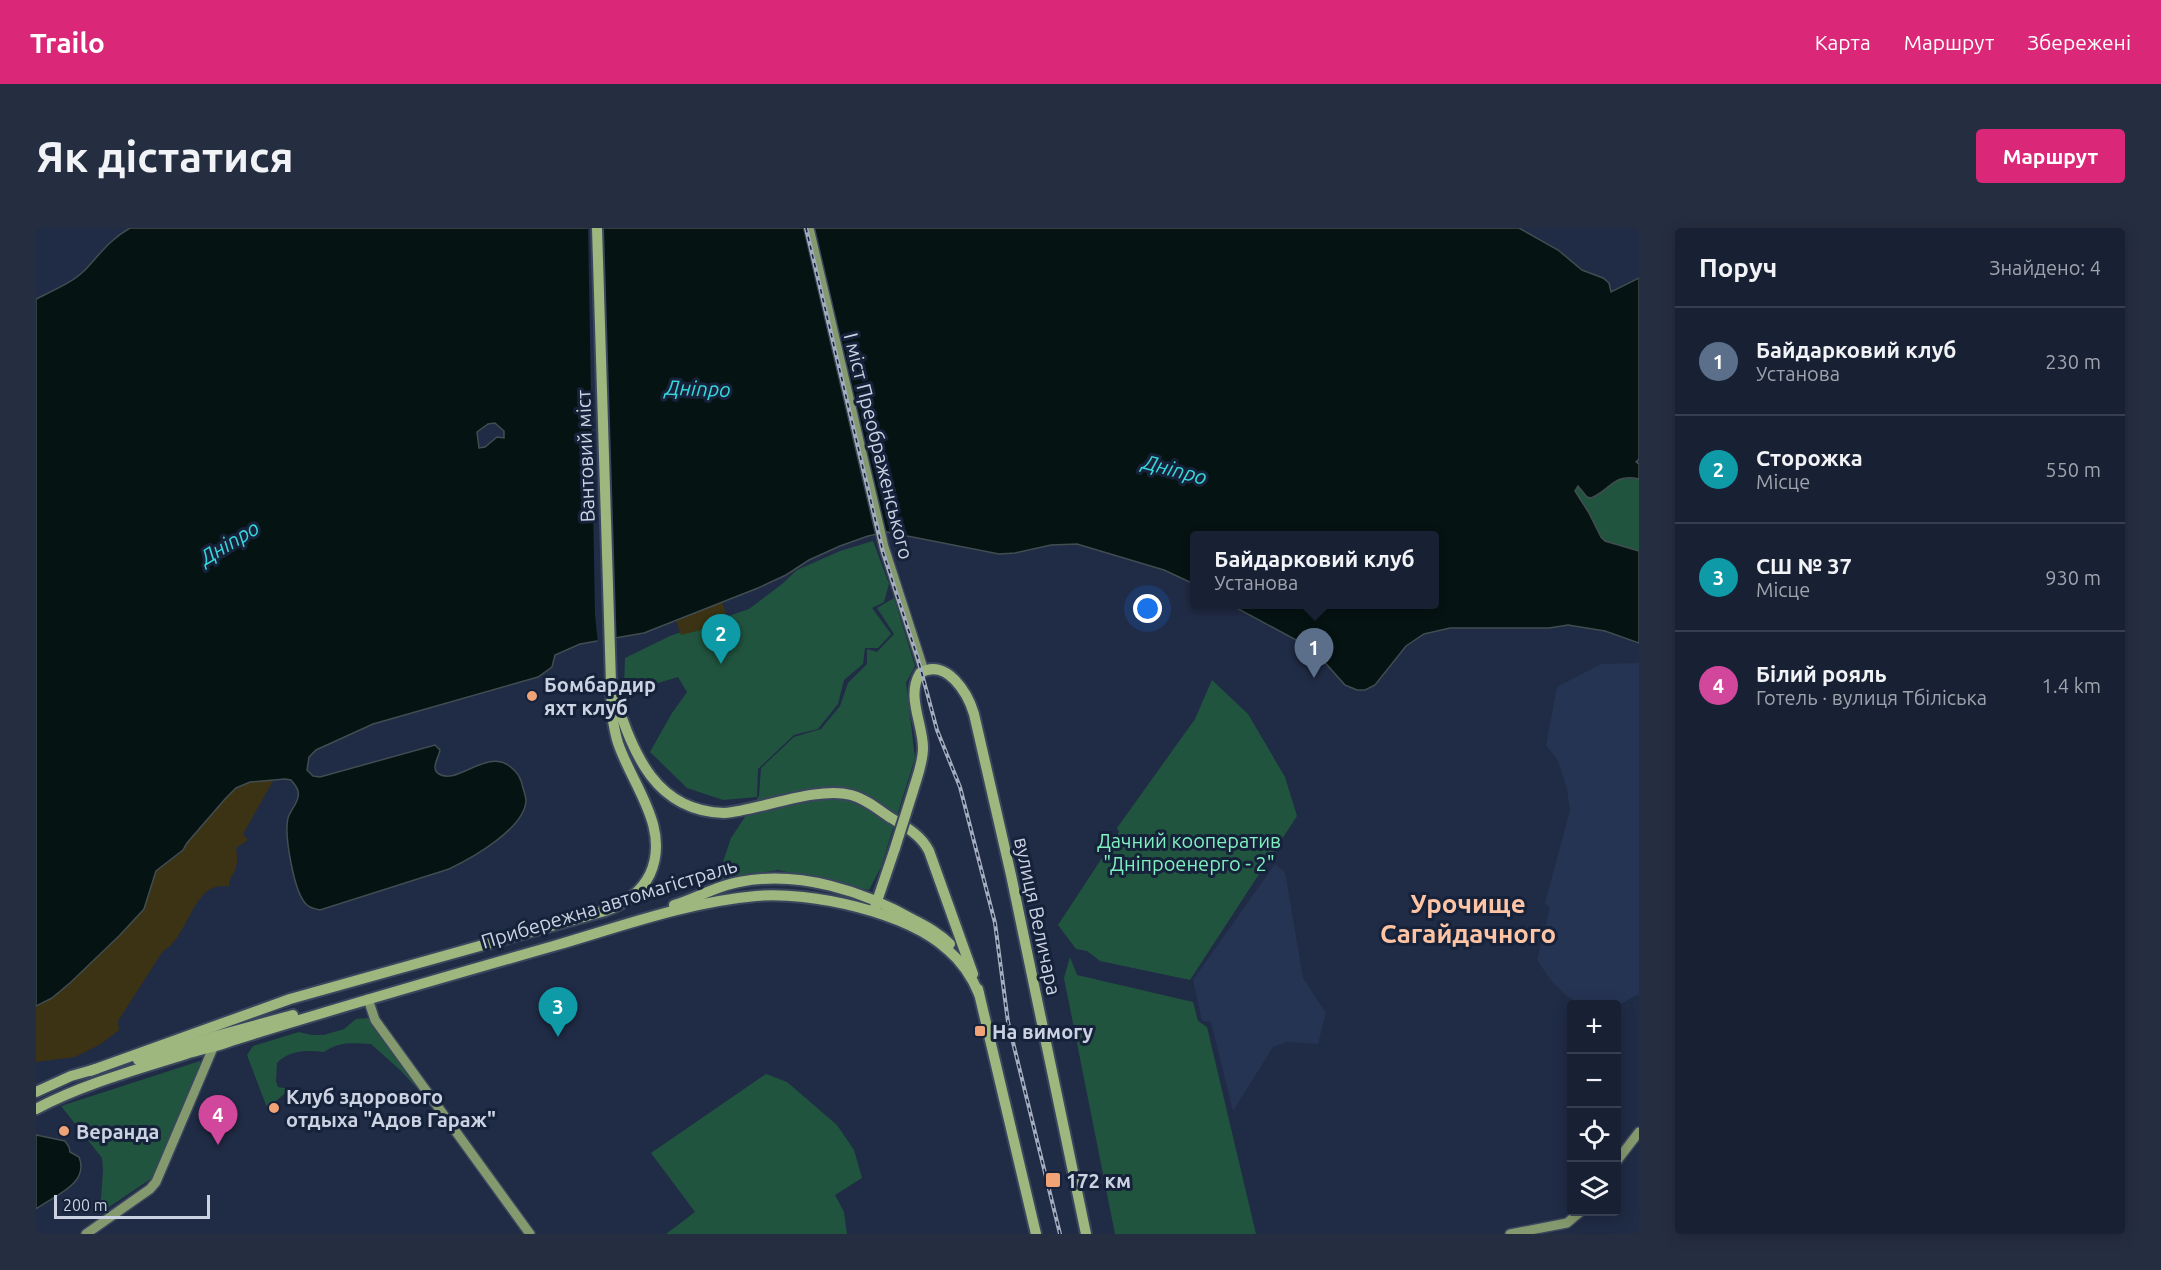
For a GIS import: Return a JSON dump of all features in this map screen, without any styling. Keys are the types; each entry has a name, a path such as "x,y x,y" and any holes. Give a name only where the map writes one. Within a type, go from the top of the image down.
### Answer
{"main road":[{"name":"Вантовий міст","path":"90,1071 290,999 605,911 625,903 640,889 654,867 657,841 649,813 619,744 612,716 597,228"},
{"path":"923,668 916,684 915,697 923,747 913,790 874,906 900,911 941,935 959,954 980,994"},
{"name":"вулиця Величара","path":"923,668 935,670 957,682 969,699 974,714 1011,875 1086,1234"},
{"path":"610,683 628,736 643,765 656,784 682,804 710,813 724,813 827,794 853,795 919,836 929,851 980,994 1036,1234"},
{"name":"Прибережна автомагістраль","path":"368,999 373,992 382,988 603,927 738,882 789,879 811,882 866,897 874,906"},
{"name":"Прибережна автомагістраль","path":"37,1107 194,1052 368,999 680,910 745,898 779,895 874,906"},
{"name":"Прибережна автомагістраль","path":"36,1092 71,1076 166,1053 216,1036 356,997 368,999"},
{"path":"213,1048 216,1036"}],"street":[{"name":"I міст Преображенського","path":"809,228 884,547 923,668"},
{"path":"368,999 375,1020 530,1234"},
{"path":"86,1234 150,1189 156,1182 213,1048"},
{"path":"1621,1157 1639,1132"},
{"path":"1510,1234 1567,1223 1575,1216"}],"shaded area":[{"path":"1639,663 1639,994 1621,1004 1621,1000 1574,1000 1550,979 1537,960 1550,908 1545,903 1570,810 1567,789 1558,761 1546,745 1557,687 1601,664"},
{"path":"1275,864 1285,872 1303,978 1326,1013 1318,1044 1287,1042 1273,1047 1233,1111 1211,1022 1202,1021 1193,980"}],"green space":[{"path":"1621,478 1639,479 1639,551 1605,541 1575,491 1578,486 1587,497 1592,496"},
{"path":"873,541 889,584 884,602 872,608 891,634 878,648 865,648 863,664 844,680 838,704 818,729 794,735 758,769 757,797 723,800 687,788 650,752 687,692 678,677 638,689 624,688 625,658 670,636 749,609 797,570 840,551"},
{"path":"894,598 915,666 906,683 915,758 881,867 869,890 778,870 717,880 731,838 759,796 761,768 794,737 821,729 840,706 848,683 867,664 867,649 877,652 894,634 877,608"},
{"name":"Дачний кооператив \"Дніпроенерго - 2\"","path":"1212,680 1248,714 1285,777 1297,816 1190,980 1100,961 1087,951 1076,949 1058,925 1119,832 1117,828 1195,719"},
{"path":"1070,957 1077,975 1193,1002 1198,1021 1207,1027 1256,1234 1115,1234 1064,978"},
{"path":"368,1018 374,1021 419,1086 417,1088 371,1044 346,1044 329,1048 324,1052 299,1052 282,1059 277,1063 276,1081 278,1087 290,1089 269,1107 266,1105 247,1055 253,1046 299,1032 324,1035 344,1029 356,1019"},
{"path":"200,1061 200,1072 152,1178 100,1213 102,1158 61,1106"},
{"path":"766,1074 787,1082 837,1125 854,1150 862,1178 835,1195 844,1212 847,1234 666,1234 695,1212 651,1153"}],"sand":[{"path":"722,602 727,617 721,627 681,635 676,621"},
{"path":"273,781 243,834 248,840 236,848 237,865 229,886 215,887 200,899 177,937 163,951 118,1021 119,1030 101,1044 75,1057 36,1062 36,1006 52,998 71,982 144,909 156,871 180,854 223,800 249,783"}],"water":[{"name":"Дніпро","path":"130,228 1519,228 1558,250 1582,270 1603,278 1609,283 1611,292 1639,278 1639,459 1636,462 1639,464 1639,479 1623,478 1591,498 1587,497 1578,486 1575,491 1605,541 1639,551 1639,643 1605,631 1568,625 1549,628 1450,628 1424,634 1406,646 1375,685 1365,690 1357,690 1345,685 1313,649 1238,609 1439,609 1439,531 1190,531 1190,582 1164,570 1077,544 1051,545 999,554 887,532 868,536 809,560 786,575 758,588 644,633 580,644 555,655 552,667 538,677 373,724 316,750 309,757 307,770 313,776 320,777 435,745 440,750 435,766 439,774 456,775 495,761 515,771 525,794 523,812 507,832 470,858 449,869 320,910 311,908 302,899 298,889 287,837 288,818 298,797 296,786 291,780 285,779 250,782 236,788 183,850 156,871 144,909 71,982 52,998 36,1006 36,299 80,275 111,242","holes":["495,423 504,431 504,438 497,437 485,447 479,448 477,432 488,424"]},
{"path":"36,1135 65,1141 70,1152 79,1157 81,1166 75,1182 36,1209"}],"pier":[{"path":"588,228 602,228 613,641 598,644 595,615"}],"railway":[{"path":"806,228 883,552 918,659 937,730 960,787 995,923 1008,1022 1060,1234"}],"place":[{"name":"Сторожка","path":"721,664"},
{"name":"Байдарковий клуб","path":"1314,678"},
{"name":"Бомбардир яхт клуб","path":"532,696"},
{"name":"На вимогу","path":"980,1031"},
{"name":"СШ № 37","path":"558,1037"},
{"name":"Клуб здорового отдыха \"Адов Гараж\"","path":"274,1108"},
{"name":"Веранда","path":"64,1131"},
{"name":"Білий рояль","path":"218,1145"},
{"name":"172 км","path":"1053,1180"}],"district":[{"name":"Урочище Сагайдачного","path":"1468,918"}]}
